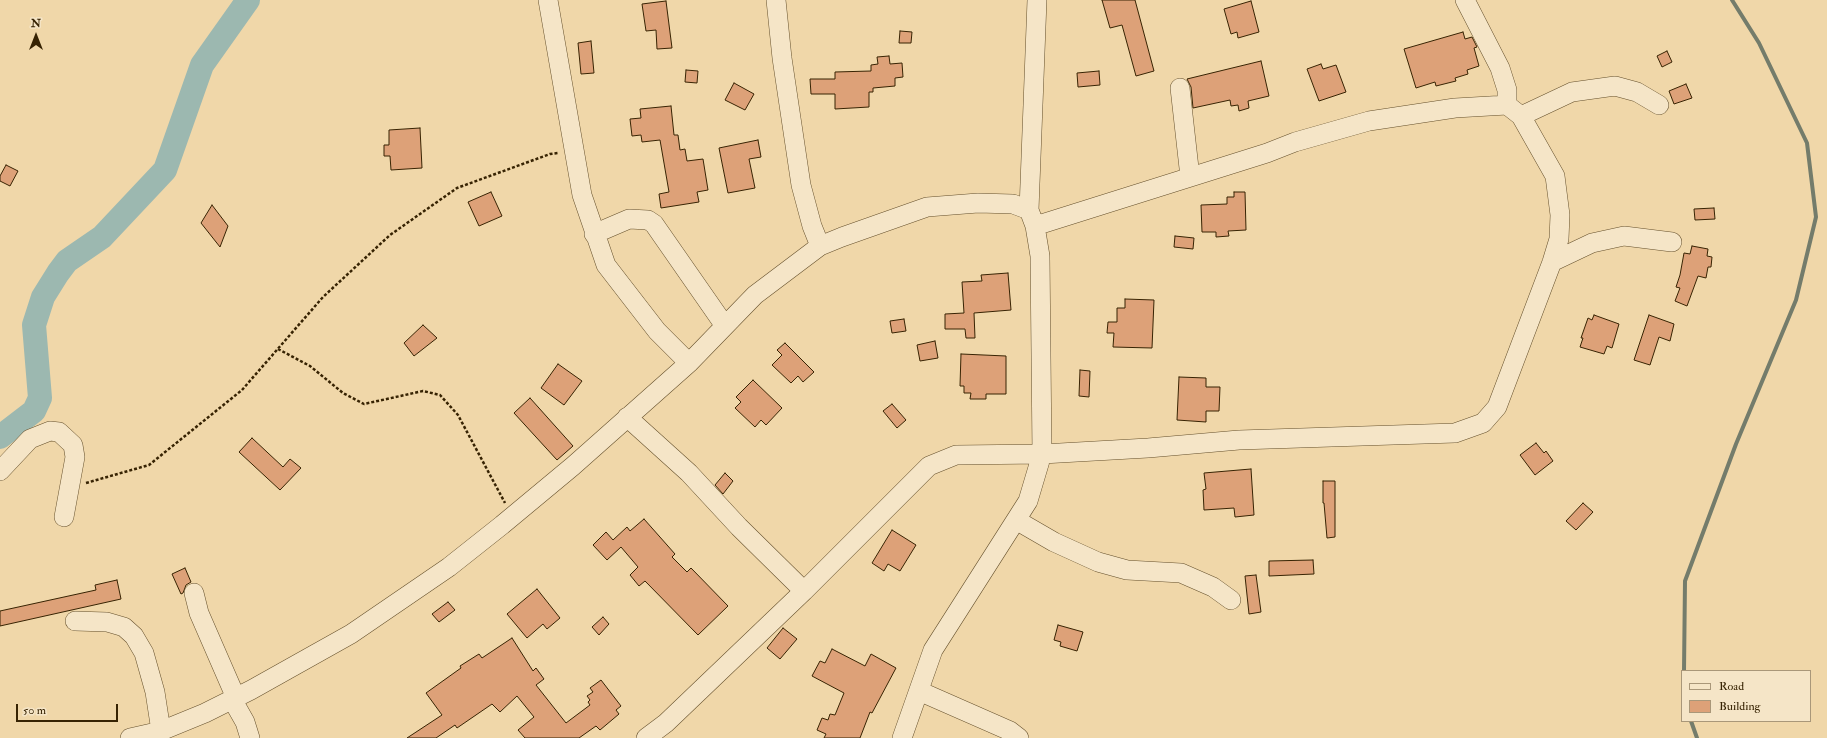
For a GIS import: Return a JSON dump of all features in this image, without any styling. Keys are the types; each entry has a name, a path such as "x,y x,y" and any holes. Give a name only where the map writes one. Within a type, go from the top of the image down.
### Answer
{"street":[{"path":"548,0 573,151 582,195 594,234 606,265 657,331 689,363"},
{"path":"776,0 782,58 801,185 812,226 820,246"},
{"path":"902,738 933,650 1028,501 1042,454 1040,256 1032,218 1037,0"},
{"path":"646,738 666,723 804,591 929,466 956,455 1042,454 1148,448 1239,440 1455,433 1483,423 1497,407 1552,262 1559,239 1560,215 1555,176 1514,110 1500,68 1465,0"},
{"path":"1032,218 1190,177 1267,153 1296,142 1369,121 1455,108 1514,110 1572,92 1615,86 1637,92 1659,105"},
{"path":"1180,88 1190,177"},
{"path":"130,738 161,731 234,698 351,634 449,567 513,516 689,363 755,294 820,246 927,207 996,202 1013,204 1032,218"},
{"path":"594,234 629,219 648,220 654,224 725,326"},
{"path":"1552,262 1592,243 1624,236 1672,242"},
{"path":"627,417 690,473 739,527 804,591"},
{"path":"0,471 30,439 50,431 59,432 73,445 75,457 68,488 64,517"},
{"path":"1016,520 1054,542 1098,562 1127,570 1181,573 1214,587 1231,600"},
{"path":"194,593 199,613 245,722 250,738"},
{"path":"75,621 107,622 124,627 134,636 144,653 154,686 161,731"},
{"path":"919,691 1010,731 1019,738"}],"path":[{"path":"68,488 149,465 242,390 323,297 390,235 457,188 550,154 573,151"},
{"path":"278,349 310,366 342,393 364,404 423,390 440,395 458,415 513,516"}],"building":[{"path":"1102,0 1135,0 1154,71 1136,76 1122,25 1110,28"},
{"path":"666,1 672,48 657,49 656,30 646,31 642,4"},
{"path":"1251,1 1259,32 1238,38 1237,32 1231,34 1224,9"},
{"path":"900,31 912,32 911,43 899,43"},
{"path":"1463,32 1465,39 1472,37 1477,47 1474,48 1479,66 1467,70 1468,74 1455,78 1456,81 1436,86 1435,82 1416,88 1404,49"},
{"path":"591,41 594,73 581,74 578,43"},
{"path":"1667,51 1672,62 1662,67 1657,56"},
{"path":"889,56 890,64 902,63 903,77 895,78 895,86 873,88 873,92 869,92 869,107 835,109 835,94 811,94 810,79 835,79 835,72 871,71 871,65 878,64 877,57"},
{"path":"1261,61 1269,96 1248,101 1249,108 1239,111 1238,105 1231,106 1230,100 1193,108 1191,87 1187,79"},
{"path":"1321,64 1323,69 1336,65 1346,92 1319,101 1307,69"},
{"path":"686,70 698,71 697,83 685,82"},
{"path":"1099,71 1100,85 1078,87 1077,73"},
{"path":"734,83 754,94 745,110 725,100"},
{"path":"1686,84 1692,98 1674,104 1669,91"},
{"path":"671,106 674,135 678,135 680,150 685,149 687,161 703,159 708,190 697,192 699,202 661,208 659,194 669,192 660,140 642,142 641,135 632,136 630,119 641,118 640,109"},
{"path":"420,128 422,168 391,170 390,156 384,156 384,145 389,145 389,130"},
{"path":"758,140 761,157 749,159 755,188 728,193 719,148"},
{"path":"6,165 18,171 10,186 0,181 0,176"},
{"path":"491,192 502,216 479,226 468,202"},
{"path":"1234,192 1245,192 1246,230 1228,231 1229,236 1216,237 1216,232 1202,232 1201,205 1227,204 1227,197 1234,197"},
{"path":"212,205 228,226 220,247 201,223"},
{"path":"1714,208 1715,219 1695,220 1694,209"},
{"path":"1175,236 1194,238 1193,249 1174,247"},
{"path":"1692,246 1708,249 1707,256 1712,257 1711,267 1708,267 1706,278 1698,276 1687,306 1675,301 1680,288 1676,287 1684,253 1690,254"},
{"path":"1008,273 1011,310 974,313 975,338 966,338 965,329 945,329 945,314 964,313 962,282 982,281 981,275"},
{"path":"1125,299 1154,300 1152,348 1113,347 1114,333 1107,333 1108,322 1117,322 1117,308 1125,308"},
{"path":"1594,315 1619,324 1612,348 1607,346 1604,354 1580,347 1583,338 1581,338 1588,318 1592,320"},
{"path":"1649,315 1674,324 1670,341 1659,337 1650,365 1634,360"},
{"path":"904,319 906,331 892,333 890,321"},
{"path":"423,325 437,338 414,356 404,343"},
{"path":"935,341 938,358 920,361 917,345"},
{"path":"785,343 814,372 803,382 798,376 791,383 772,365 782,355 777,350"},
{"path":"961,354 1006,356 1006,394 986,394 986,399 970,399 971,393 964,393 964,386 960,386"},
{"path":"558,364 582,381 564,405 541,388"},
{"path":"1080,370 1090,371 1089,397 1079,396"},
{"path":"1179,377 1206,378 1206,387 1220,387 1219,411 1206,411 1206,422 1177,420"},
{"path":"753,380 782,408 766,425 761,420 755,427 735,408 741,402 736,397"},
{"path":"530,398 573,446 557,460 514,413"},
{"path":"892,404 906,420 897,428 883,411"},
{"path":"252,438 283,467 290,459 301,468 280,490 239,452"},
{"path":"1536,443 1544,453 1546,451 1553,461 1535,475 1520,455"},
{"path":"1251,469 1254,515 1235,517 1234,508 1204,510 1203,490 1206,489 1204,473"},
{"path":"725,473 733,481 723,494 715,485"},
{"path":"1323,481 1335,481 1335,537 1327,538 1323,503"},
{"path":"1583,503 1593,512 1576,530 1566,521"},
{"path":"644,519 675,554 672,557 687,572 691,568 728,606 698,635 645,581 639,586 630,575 638,567 621,547 607,560 593,545 606,532 613,540 627,527 630,531"},
{"path":"892,530 916,545 900,571 888,564 884,571 872,563"},
{"path":"1313,560 1314,574 1269,576 1269,561"},
{"path":"185,568 191,582 186,585 183,593 181,594 172,574"},
{"path":"1256,575 1261,612 1249,614 1245,576"},
{"path":"117,580 121,599 0,626 0,611 96,590 95,585"},
{"path":"537,589 560,618 547,629 543,624 527,638 507,614"},
{"path":"448,602 455,610 439,622 432,614"},
{"path":"603,617 609,624 599,635 592,627"},
{"path":"1058,625 1083,632 1077,651 1060,646 1061,642 1054,640"},
{"path":"783,628 797,639 780,659 767,648"},
{"path":"512,638 533,671 536,668 544,679 536,685 566,723 590,705 588,702 590,700 587,696 593,692 590,688 601,680 621,706 616,710 619,714 600,730 596,726 579,738 525,738 518,730 534,717 517,696 500,712 492,704 457,728 455,725 436,738 407,738 442,715 426,693 461,668 460,666 479,654 482,658"},
{"path":"832,649 865,666 871,654 896,668 872,713 870,712 860,738 824,738 826,734 817,730 822,718 828,720 830,714 835,715 844,693 812,676 820,661 825,663"}],"waterway":[{"path":"0,437 34,411 40,398 34,325 43,297 67,261 102,237 165,170 202,65 248,0"},
{"path":"1684,670 1685,581 1736,444 1796,300 1816,217 1807,143 1759,43 1732,0"},
{"path":"1691,722 1697,738"}]}
